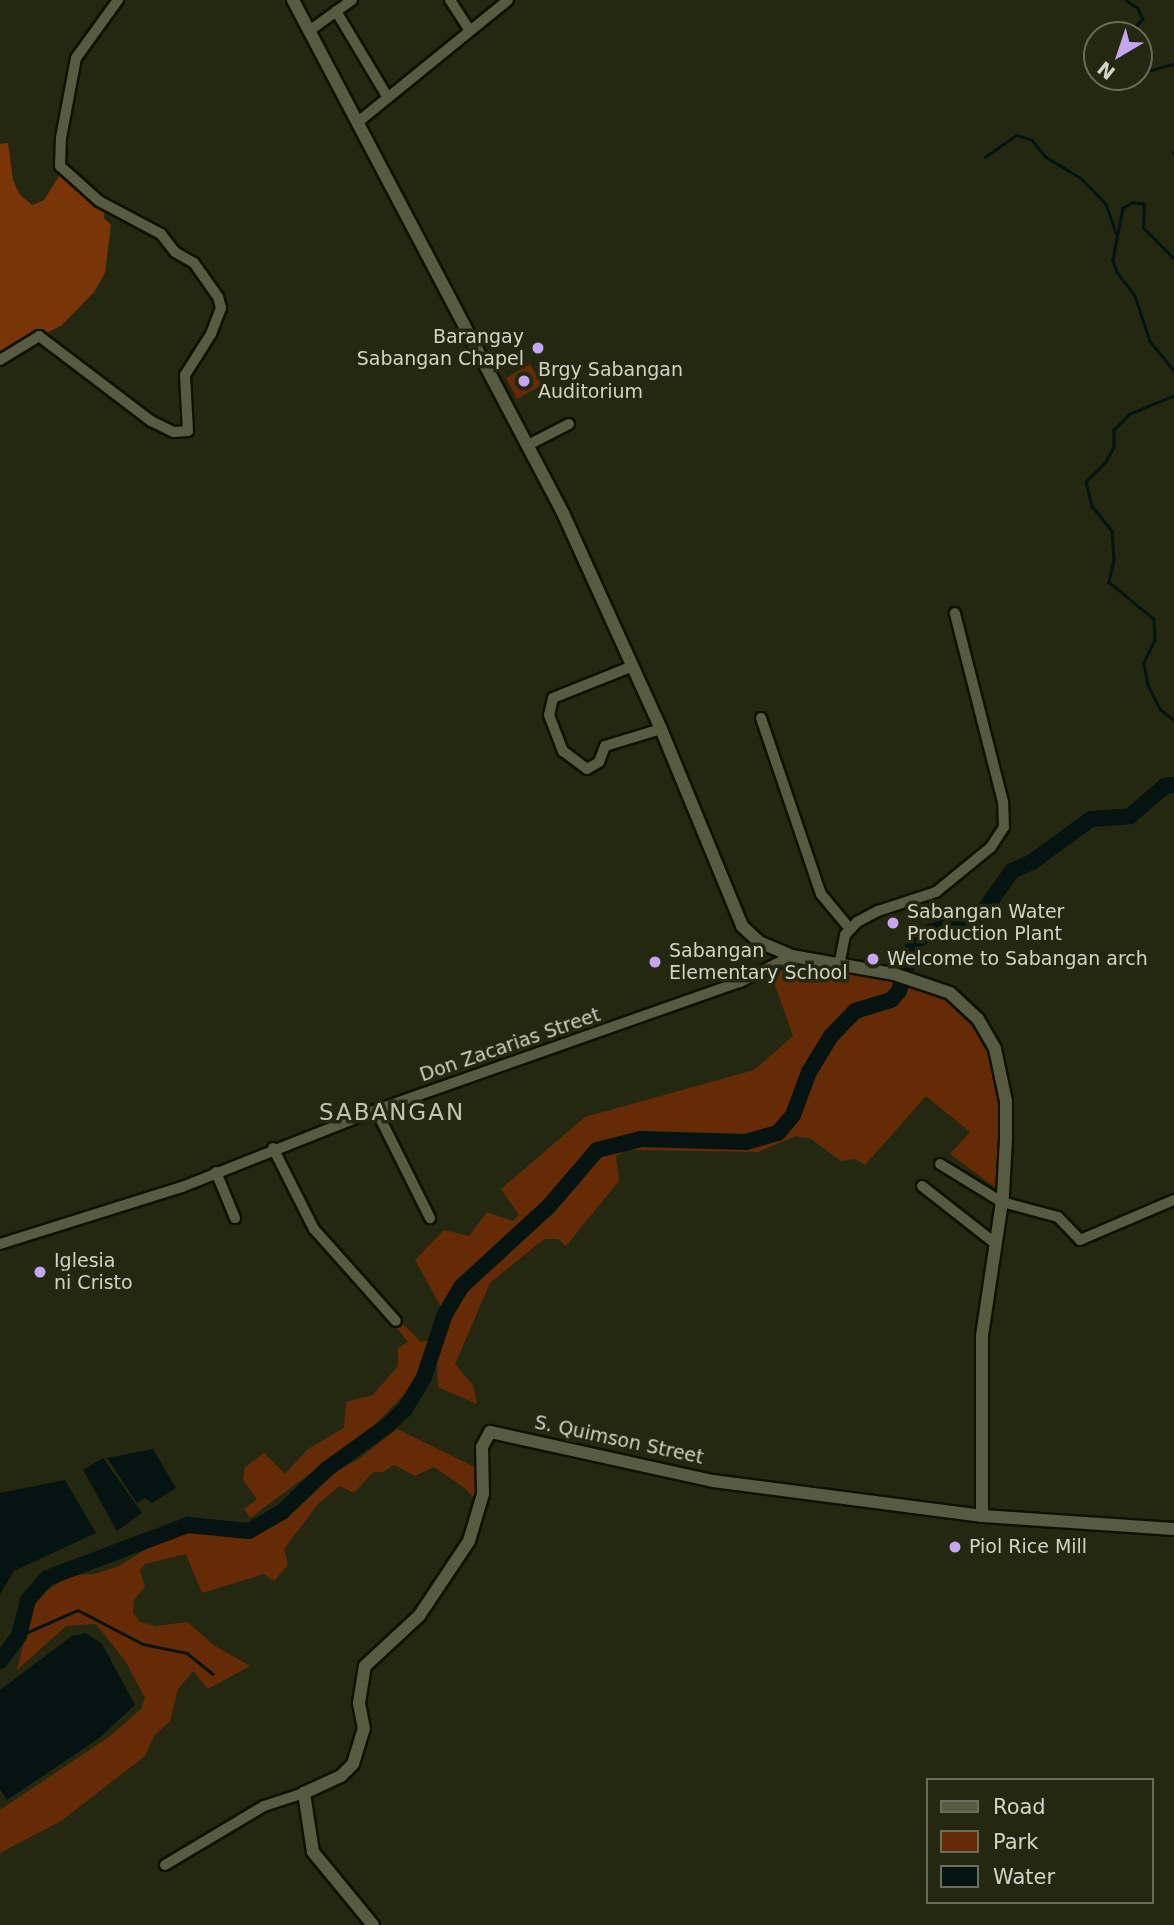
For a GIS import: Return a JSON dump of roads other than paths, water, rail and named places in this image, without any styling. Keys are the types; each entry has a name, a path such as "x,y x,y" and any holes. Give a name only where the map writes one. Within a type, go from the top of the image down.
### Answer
{"street":[{"path":"0,360 39,337 151,421 174,432 188,431 185,375 211,334 221,308 218,297 194,263 175,252 161,234 99,201 60,166 61,138 76,58 118,0"},
{"path":"293,0 528,445 661,729 736,917 759,942 792,956 900,976 958,999 982,1024 995,1049 1006,1101 1002,1202 982,1336 982,1516"},
{"path":"309,31 352,0"},
{"path":"450,0 469,29"},
{"path":"358,122 469,29 508,0"},
{"path":"336,11 388,99"},
{"path":"528,445 569,424"},
{"path":"839,966 850,929 878,911 936,892 991,847 1004,827 1003,802 955,613"},
{"path":"633,666 553,698 549,715 563,751 587,769 598,762 605,746 661,729"},
{"path":"761,718 821,894 850,929"},
{"name":"Don Zacarias Street","path":"2,1241 216,1172 376,1110 740,982 792,956"},
{"path":"376,1110 430,1218"},
{"path":"273,1148 314,1229 396,1321"},
{"path":"940,1164 1002,1202 1058,1217 1080,1240 1174,1199"},
{"path":"216,1172 235,1218"},
{"path":"922,1186 996,1244"},
{"name":"S. Quimson Street","path":"304,1793 341,1776 353,1764 364,1729 359,1703 365,1666 419,1616 469,1541 483,1494 482,1447 490,1432 700,1478 982,1516 1174,1529"},
{"path":"164,1865 264,1806 304,1793 313,1852 373,1925"}],"water":[{"path":"153,1449 176,1488 152,1503 145,1498 137,1503 107,1458"},
{"path":"103,1458 142,1513 117,1531 83,1470"},
{"path":"65,1480 96,1533 14,1571 0,1594 0,1493"},
{"path":"86,1633 102,1644 135,1705 98,1739 7,1800 0,1789 0,1690 72,1636"}],"waterway":[{"path":"1126,0 1138,8 1143,19 1141,21"},
{"path":"1153,69 1174,64"},
{"path":"985,157 1016,135 1032,140 1046,157 1081,178 1106,204 1116,233"},
{"path":"1174,259 1143,228 1144,204 1133,203 1123,208 1113,260 1117,272 1135,296 1150,341 1174,371"},
{"path":"1174,396 1130,414 1114,430 1114,447 1106,462 1086,482 1092,506 1112,531 1114,560 1109,582 1154,619 1155,640 1144,663 1148,685 1160,709 1174,720"},
{"path":"0,1661 19,1636 28,1600 47,1578 188,1525 249,1531 283,1511 327,1469 388,1425 405,1409 424,1377 445,1314 462,1286 550,1205 597,1150 641,1139 746,1142 778,1133 793,1115 809,1072 831,1036 855,1011 891,1000 899,991 915,942 930,932 980,916 1012,871 1032,862 1091,819 1130,816 1165,786 1174,785"},
{"path":"19,1636 78,1610 143,1644 187,1653 213,1674"}],"place":[{"name":"Barangay Sabangan Chapel","path":"538,348"},
{"name":"Brgy Sabangan Auditorium","path":"524,381"},
{"name":"Sabangan Water Production Plant","path":"893,923"},
{"name":"Welcome to Sabangan arch","path":"873,959"},
{"name":"Sabangan Elementary School","path":"655,962"},
{"name":"Iglesia ni Cristo","path":"40,1272"},
{"name":"Piol Rice Mill","path":"955,1547"}],"district":[{"name":"SABANGAN","path":"392,1112"}]}
